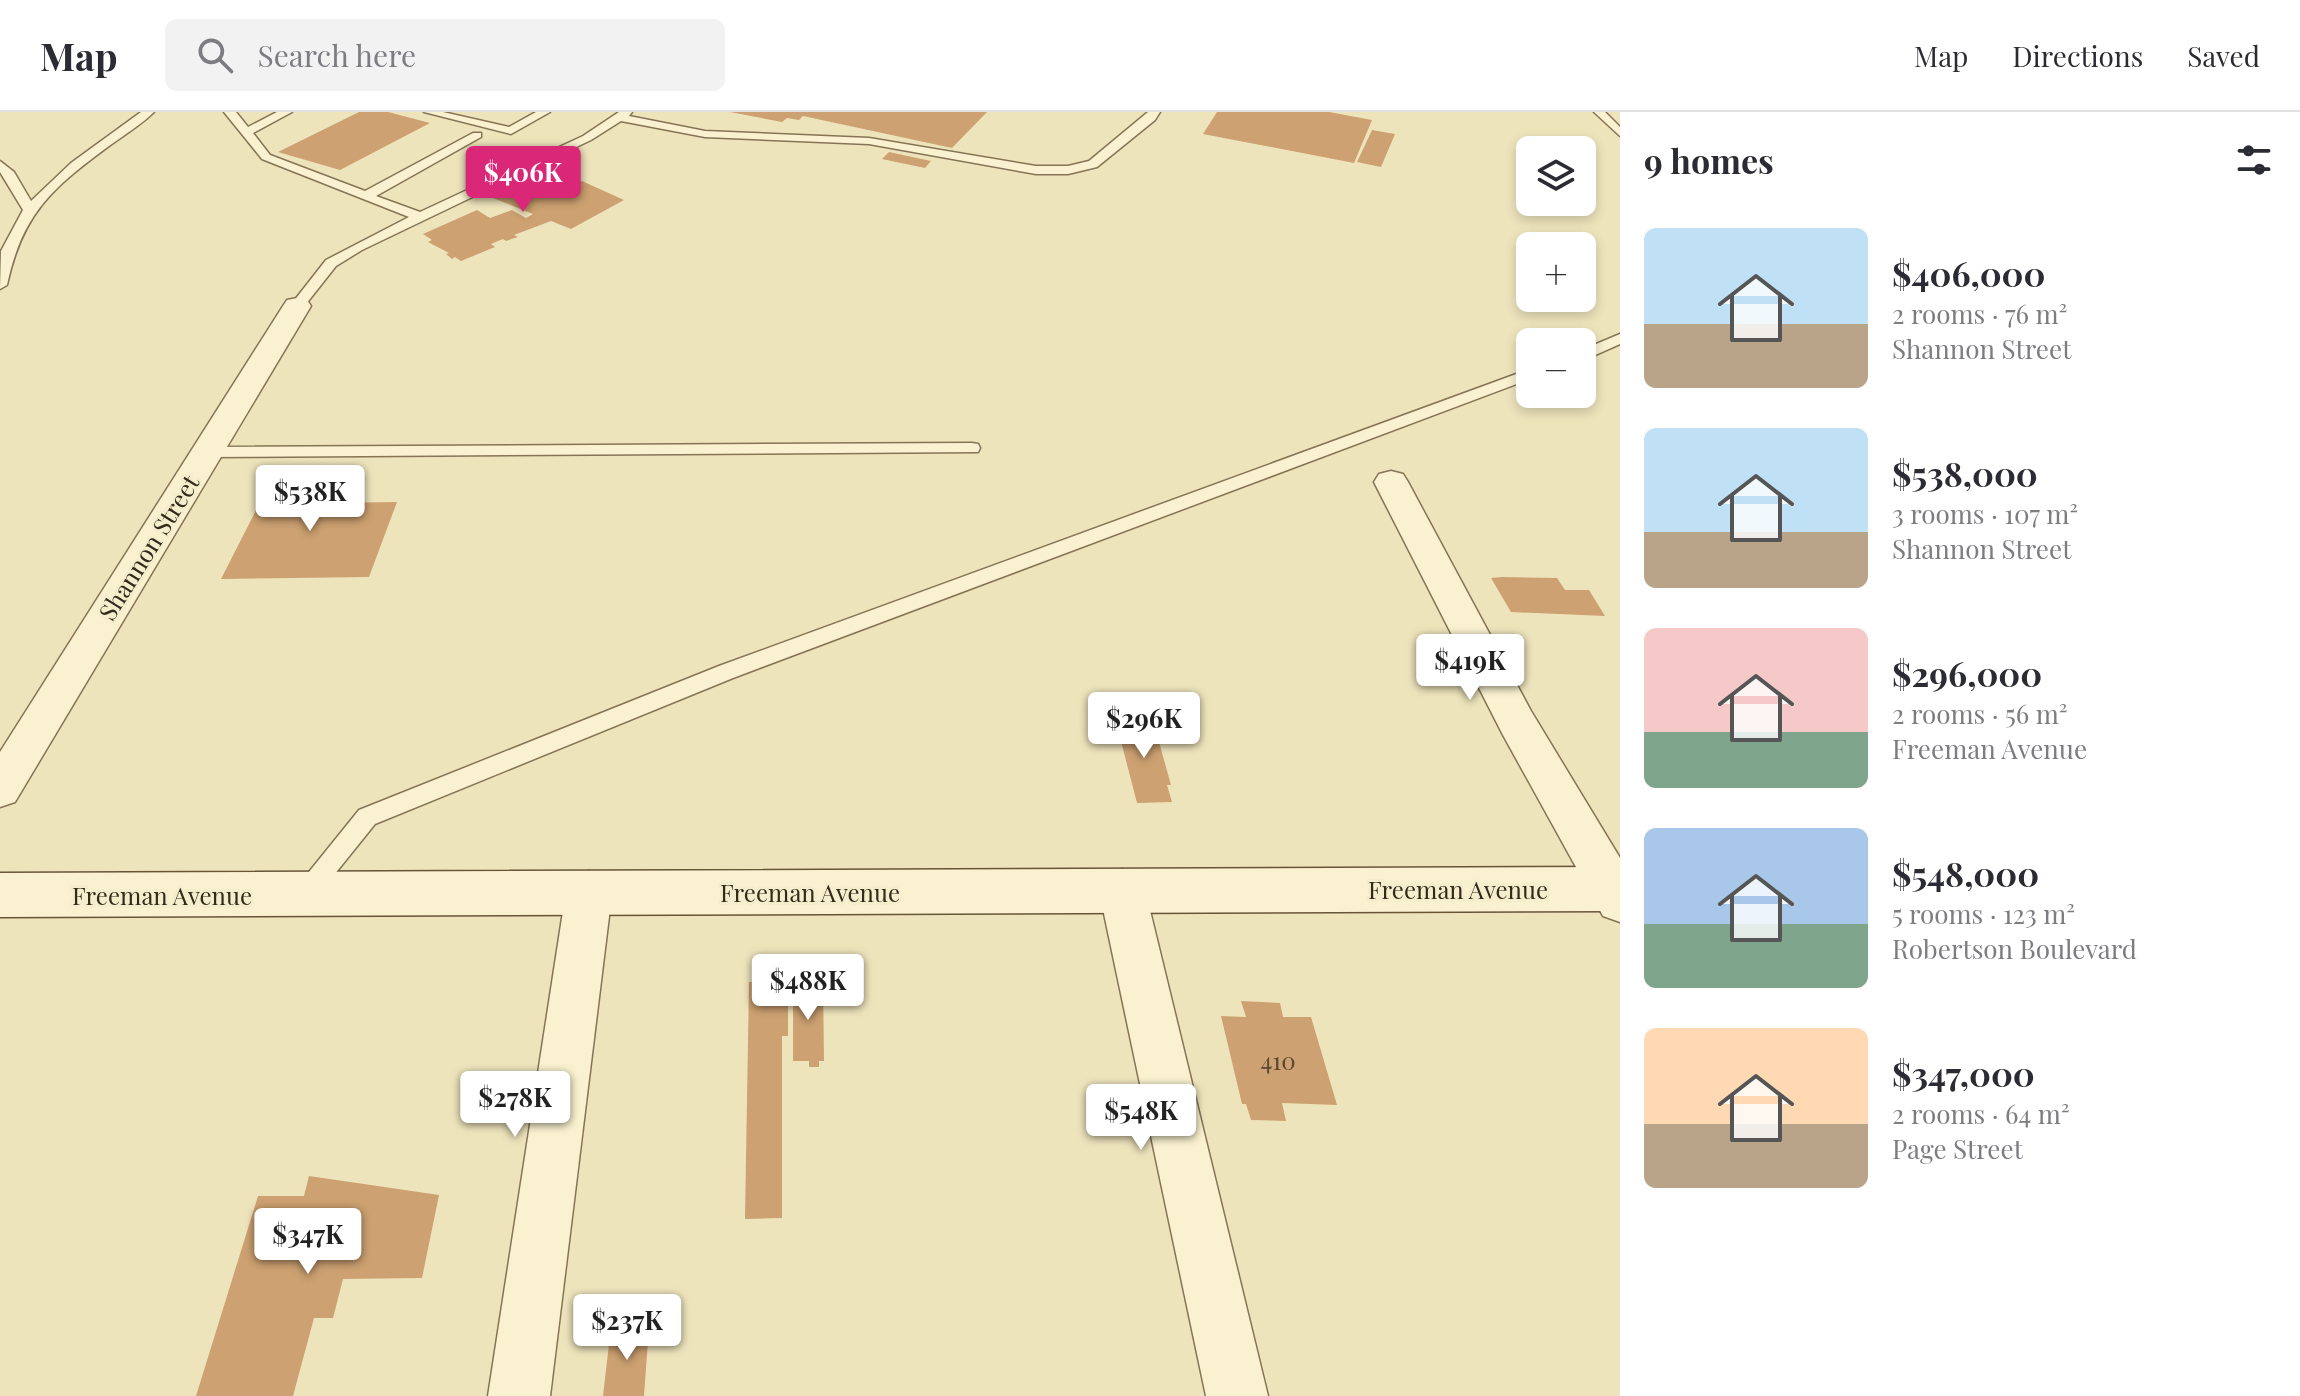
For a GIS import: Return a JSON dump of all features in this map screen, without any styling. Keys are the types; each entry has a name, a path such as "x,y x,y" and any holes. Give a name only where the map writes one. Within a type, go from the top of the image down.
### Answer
{"street":[{"name":"Shannon Street","path":"0,789 297,306"},
{"path":"1391,482 1517,723 1618,893"},
{"path":"1122,890 1237,1396"},
{"name":"Freeman Avenue","path":"0,895 1122,890 1618,893"},
{"path":"519,1396 589,892"}],"lane":[{"path":"0,285 5,248 31,212 79,163 148,112"},
{"path":"230,112 266,157 420,217"},
{"path":"246,132 286,112"},
{"path":"429,112 511,131 544,112"},
{"path":"297,306 331,263 357,247 587,138 623,114 705,134 869,141 1036,170 1068,170 1093,164 1151,118 1154,112"},
{"path":"1599,112 1620,133"},
{"path":"366,196 477,135"},
{"path":"0,165 10,175 31,212"},
{"path":"1596,349 1620,338"},
{"path":"303,894 367,817 726,672 1516,379"},
{"path":"207,452 972,448"}],"building":[{"path":"359,112 388,112 430,123 340,170 278,152"},
{"path":"730,112 987,112 952,148 803,116 799,120 787,118 782,122"},
{"path":"1217,112 1329,112 1372,120 1354,163 1203,134"},
{"path":"1372,130 1395,134 1381,167 1357,162"},
{"path":"889,152 931,161 925,168 882,159"},
{"path":"546,171 578,183 582,181 624,200 571,229 551,221 514,235 518,237 491,244 495,247 461,261 455,257 452,259 446,254 449,253 428,242 432,240 423,234 477,210 490,218 512,210 526,218 533,214 493,198"},
{"path":"344,474 331,503 397,502 369,577 221,579 274,475"},
{"path":"1491,578 1557,578 1565,590 1589,590 1605,616 1511,612"},
{"path":"1152,717 1171,785 1167,785 1172,802 1137,803 1115,718"},
{"path":"793,980 823,980 824,1061 819,1061 819,1067 809,1067 809,1061 793,1061"},
{"path":"788,981 788,1036 782,1036 782,1218 745,1219 749,982"},
{"path":"1241,1001 1280,1003 1283,1017 1311,1017 1337,1105 1282,1103 1286,1121 1251,1120 1246,1104 1242,1104 1221,1016 1246,1017"},
{"path":"309,1176 439,1195 422,1278 343,1279 333,1318 314,1318 293,1396 196,1396 258,1196 304,1196"},
{"path":"611,1327 649,1327 644,1396 603,1396"}]}
